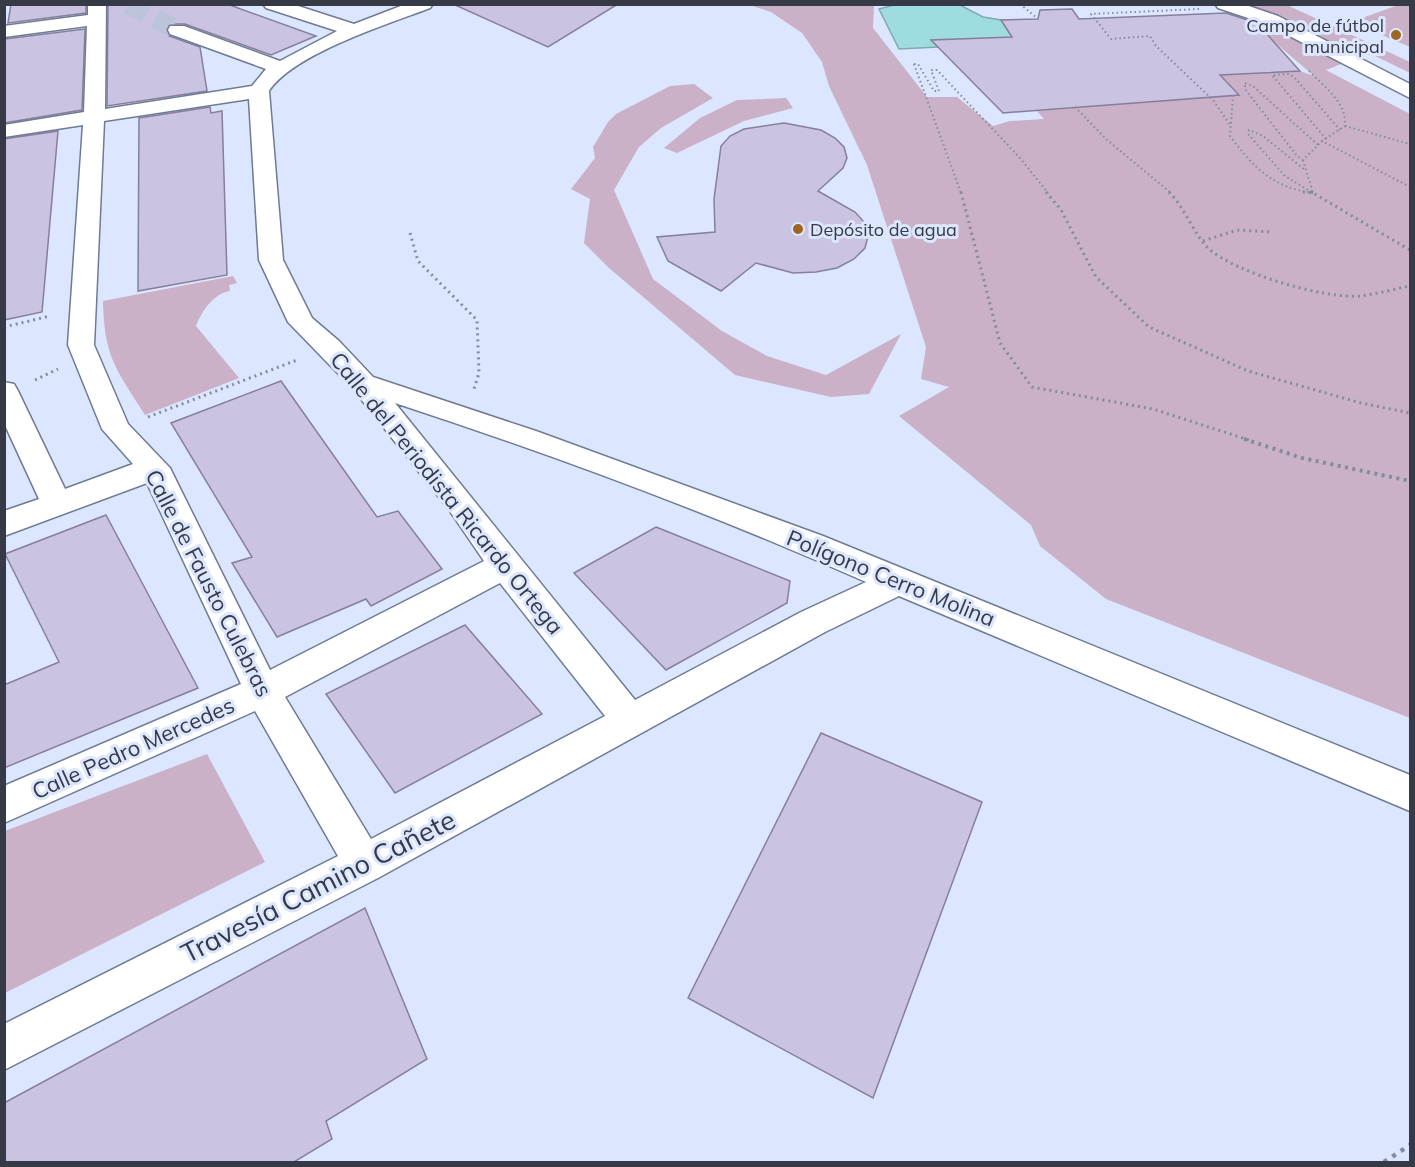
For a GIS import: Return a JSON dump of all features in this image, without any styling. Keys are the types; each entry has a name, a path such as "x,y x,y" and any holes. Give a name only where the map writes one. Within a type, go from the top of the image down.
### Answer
{"street":[{"path":"272,4 356,31"},
{"path":"4,130 260,91 269,76 281,68 356,31 424,4"},
{"path":"1228,6 1272,20 1410,92"},
{"path":"4,32 96,12"},
{"name":"Calle de Fausto Culebras","path":"96,12 94,116 81,345 116,429 155,468 262,691 364,864"},
{"path":"177,30 281,68"},
{"name":"Calle del Periodista Ricardo Ortega","path":"260,91 259,111 271,260 301,322 330,347 363,383 460,501 505,565 630,720"},
{"name":"Polígono Cerro Molina","path":"363,383 466,416 799,539 896,583 929,593 1410,793"},
{"path":"5,392 57,505"},
{"path":"4,524 155,468"},
{"name":"Calle Pedro Mercedes","path":"4,805 262,691 505,565"},
{"name":"Travesía Camino Cañete","path":"4,1048 364,864 813,622 896,583"}],"path":[{"path":"1020,4 1038,19"},
{"path":"1228,6 1091,14 1111,39 1150,36 1156,46 1213,100 1230,125"},
{"path":"1410,413 1361,403 1248,372 1149,327 1095,277 1061,210 1020,158 937,70 932,70 939,91 934,91 918,64 914,64 962,195 1000,344 1032,387 1153,409 1302,458 1410,481"},
{"path":"1303,160 1322,141 1345,126 1346,115 1343,107 1307,69"},
{"path":"1326,139 1272,75 1290,74 1294,77 1340,130"},
{"path":"1312,193 1303,160 1260,111 1245,89 1245,83 1254,87 1318,145"},
{"path":"1233,95 1236,109 1230,125 1230,136 1249,161 1279,185 1291,190 1312,193"},
{"path":"1075,107 1106,139 1182,205 1208,248 1240,267 1300,289 1359,296 1410,286"},
{"path":"1345,126 1410,144"},
{"path":"1305,170 1290,162 1258,131 1249,130 1248,134 1285,176 1410,250"},
{"path":"1322,141 1410,187"},
{"path":"1203,241 1220,233 1256,228 1272,232"},
{"path":"410,233 418,261 477,320 479,372 466,416"},
{"path":"4,327 82,308"},
{"path":"116,429 330,347"},
{"path":"5,392 87,358"},
{"path":"1384,1162 1410,1145"}],"shaded area":[{"path":"898,4 960,5 983,17 1001,20 1042,82 932,41 938,47 899,49 879,9"},
{"name":"Campo de fútbol municipal","path":"1401,4 1410,5 1410,47 1351,22"},
{"path":"750,5 878,5 874,6 873,28 927,97 957,97 993,126 1010,121 1044,119 1037,111 1238,94 1220,75 1300,71 1314,76 1257,27 1271,21 1224,5 1287,5 1410,62 1410,73 1371,54 1363,55 1342,51 1337,52 1349,61 1326,70 1410,114 1410,718 1106,599 1040,546 1031,525 899,416 949,387 921,379 926,347 867,165 829,86 822,62 802,33 771,12"},
{"path":"694,84 713,98 661,128 639,147 614,190 653,279 722,331 767,356 826,375 901,334 869,394 831,397 735,375 609,268 584,243 590,199 571,189 595,158 593,147 608,122 616,114 670,86"},
{"path":"786,98 793,108 744,121 677,153 664,148 700,118 737,100"},
{"path":"233,276 237,283 229,285 230,291 219,295 209,304 196,326 239,378 145,415 126,386 109,350 103,301"},
{"path":"207,754 265,862 5,993 5,831"}],"building":[{"path":"11,4 86,4 86,13 8,23"},
{"path":"108,4 227,4 316,36 271,55 185,24 170,24 166,29 169,36 200,47 207,91 107,106"},
{"path":"453,4 618,4 548,47"},
{"path":"1072,9 1079,19 1226,13 1257,23 1300,71 1220,75 1239,95 1003,113 931,40 1012,37 1001,20 1038,19 1040,10"},
{"path":"85,29 82,110 4,123 5,39"},
{"path":"210,107 211,113 222,111 227,275 138,291 139,118"},
{"path":"784,123 821,130 835,138 844,147 847,158 843,168 818,191 855,212 865,223 868,236 865,248 854,259 837,268 816,272 793,273 756,263 721,291 668,261 657,237 715,232 714,199 721,146 730,136 744,129"},
{"path":"58,131 42,312 4,320 4,139"},
{"path":"281,381 377,517 398,511 442,569 371,606 366,599 277,637 232,563 252,557 171,423"},
{"path":"106,515 198,688 4,768 4,685 59,662 5,554"},
{"path":"656,527 790,581 787,603 666,670 574,573"},
{"path":"465,625 542,714 395,793 326,694"},
{"path":"821,733 982,802 873,1098 688,998"},
{"path":"365,908 427,1059 326,1121 332,1139 294,1162 4,1162 4,1103"}],"tunnel":[{"path":"129,4 177,30"}],"place":[{"name":"Campo de fútbol municipal","path":"1396,35"},
{"name":"Depósito de agua","path":"798,229"}]}
